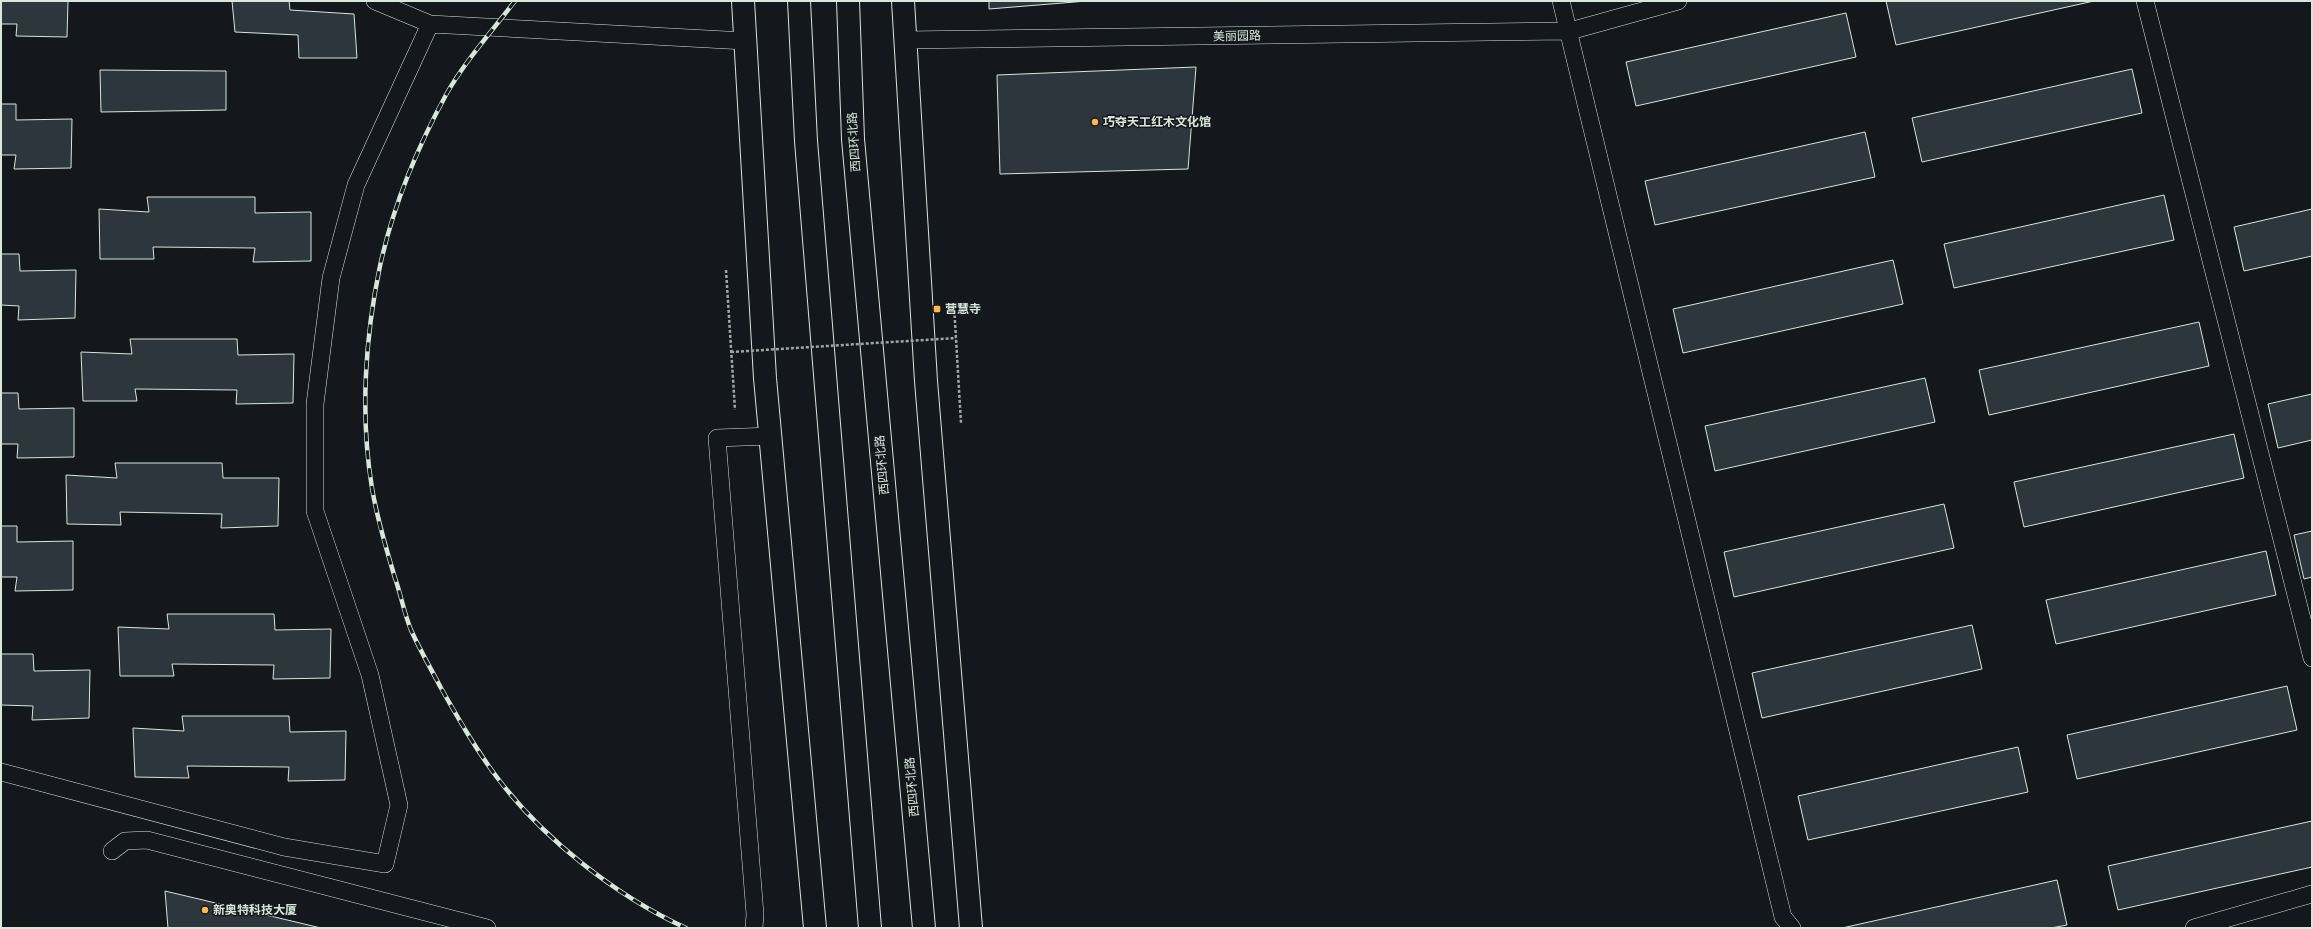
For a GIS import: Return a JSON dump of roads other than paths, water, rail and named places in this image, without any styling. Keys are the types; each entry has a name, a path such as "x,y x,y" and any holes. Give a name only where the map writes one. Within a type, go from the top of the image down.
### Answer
{"main road":[{"path":"743,1 763,345 815,928"},
{"path":"799,1 806,149 870,928"},
{"name":"西四环北路","path":"848,1 853,139 924,928"},
{"path":"903,1 904,40 926,381 971,928"}],"street":[{"path":"375,1 430,24 745,41"},
{"path":"1561,1 1570,31 1784,916 1792,928"},
{"name":"美丽园路","path":"904,40 1570,31 1678,1"},
{"path":"2145,1 2312,658"},
{"path":"1,772 284,847 385,864 400,806 370,675 315,511 315,404 331,278 356,185 430,24"},
{"path":"754,928 754,906 717,438 771,436"},
{"path":"112,851 125,841 147,840 487,928"},
{"path":"2194,928 2312,894"}],"railway":[{"path":"515,1 454,81 436,113 416,155 399,199 385,244 375,293 366,377 366,433 368,461 374,500 385,545 411,630 441,688 474,744 496,776 514,799 535,821 582,863 633,899 686,928"}],"place":[{"name":"巧夺天工红木文化馆","path":"1095,122"},
{"name":"营慧寺","path":"937,309"},
{"name":"新奥特科技大厦","path":"205,910"}]}
